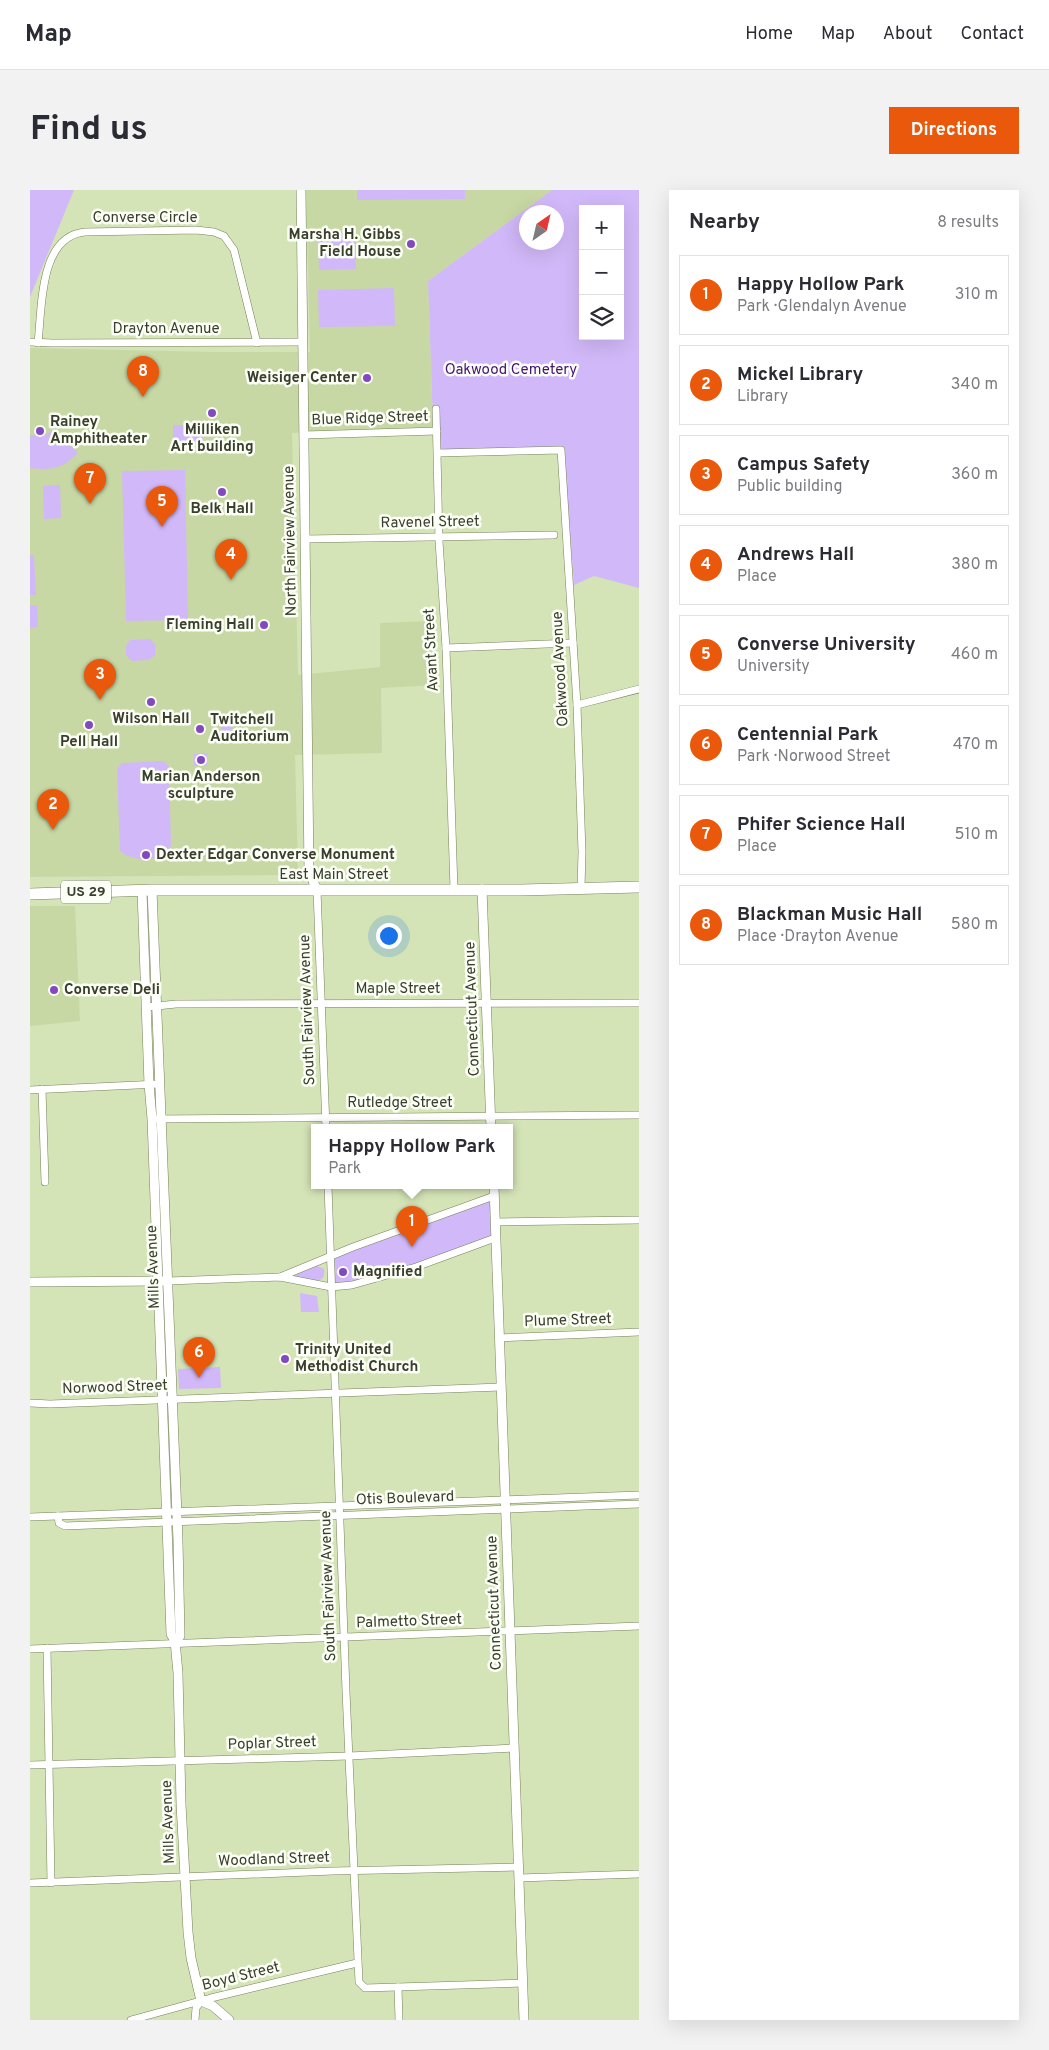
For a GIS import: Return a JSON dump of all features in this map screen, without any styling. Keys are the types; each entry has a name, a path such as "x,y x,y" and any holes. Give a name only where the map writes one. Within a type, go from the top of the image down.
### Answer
{"main road":[{"name":"East Main Street","path":"30,894 147,891 639,887"}],"street":[{"name":"North Fairview Avenue","path":"301,190 309,872 317,890"},
{"name":"Converse Circle","path":"38,343 49,262 52,254 63,240 70,235 85,232 196,230 220,234 232,245 257,343"},
{"name":"Drayton Avenue","path":"30,342 303,342"},
{"name":"Avant Street","path":"436,409 454,889"},
{"name":"Blue Ridge Street","path":"304,435 437,431"},
{"name":"Oakwood Avenue","path":"438,453 561,450 577,705 582,852 581,888"},
{"name":"Ravenel Street","path":"305,539 554,535"},
{"path":"446,648 574,643"},
{"path":"577,705 639,689"},
{"name":"Connecticut Avenue","path":"482,889 491,1124"},
{"name":"South Fairview Avenue","path":"317,890 326,1124"},
{"name":"Mills Avenue","path":"147,891 154,1084 168,1281 167,1399"},
{"name":"Maple Street","path":"152,1006 487,1002 639,1003"},
{"path":"30,1090 154,1084"},
{"path":"42,1089 45,1182"},
{"name":"Rutledge Street","path":"157,1119 639,1115"},
{"name":"Mills Avenue","path":"157,1119 158,1281 167,1399 172,1512 177,1521 180,1636 175,1643"},
{"name":"South Fairview Avenue","path":"328,1189 357,1963 360,1984 366,1988 398,1987"},
{"name":"Connecticut Avenue","path":"494,1189 524,2020"},
{"path":"280,1277 330,1256 494,1196"},
{"path":"495,1222 639,1220"},
{"path":"30,1282 168,1281 280,1277 331,1287 367,1282 416,1267 496,1238"},
{"name":"Plume Street","path":"499,1338 639,1332"},
{"name":"Norwood Street","path":"30,1403 50,1404 500,1387"},
{"name":"Otis Boulevard","path":"58,1516 59,1523 65,1526 340,1515 639,1495"},
{"name":"Otis Boulevard","path":"30,1517 339,1506 639,1504"},
{"name":"Mills Avenue","path":"172,1512 167,1522 171,1634 175,1643 181,1761 185,1878 189,1945 201,2001"},
{"name":"Palmetto Street","path":"30,1649 639,1626"},
{"path":"47,1648 51,1883"},
{"name":"Poplar Street","path":"30,1765 50,1766 349,1756 514,1748"},
{"name":"Woodland Street","path":"30,1883 353,1871 519,1868"},
{"path":"519,1878 639,1874"},
{"name":"Boyd Street","path":"131,2020 357,1963"},
{"path":"399,2020 398,1987 523,1983"},
{"path":"196,2020 196,2008 201,2001 213,2006 229,2020"}],"shaded area":[{"path":"306,190 552,190 532,205 519,205 519,214 428,281 433,427 292,433 298,675 380,667 380,623 433,621 436,685 381,688 382,753 295,755 298,875 30,877 30,348 310,352"},
{"path":"30,906 75,906 80,1021 30,1026"}],"green space":[{"path":"30,190 74,190 30,297"},
{"path":"357,190 465,190 465,199 357,200"},
{"name":"Oakwood Cemetery","path":"552,190 639,190 639,588 594,576 574,585 563,447 434,451 428,281 519,214 519,250 564,250 564,205 532,205"},
{"path":"356,232 356,269 319,270 318,233"},
{"path":"394,288 395,326 319,327 318,290"},
{"path":"173,425 203,425 203,441 173,442"},
{"path":"53,430 78,453 62,465 50,469 30,468 30,435 45,435"},
{"path":"185,470 188,620 126,621 122,471"},
{"path":"60,485 61,518 44,519 43,486"},
{"path":"30,555 34,555 36,595 30,595"},
{"path":"30,605 37,605 38,627 30,628"},
{"path":"150,639 155,644 155,655 149,660 132,661 126,655 126,646 130,640"},
{"path":"223,716 235,716 238,718 228,735 220,735"},
{"path":"207,753 207,766 194,766 194,754"},
{"path":"164,761 169,767 171,845 166,855 154,858 142,859 125,855 120,851 117,768 122,763"},
{"path":"494,1196 495,1238 416,1267 331,1287 330,1256"},
{"path":"315,1265 324,1269 322,1279 314,1281 293,1277 293,1275"},
{"path":"300,1293 317,1296 319,1312 301,1312"},
{"path":"220,1367 221,1388 179,1389 178,1369"}],"place":[{"name":"Marsha H. Gibbs Field House","path":"411,244"},
{"name":"Weisiger Center","path":"367,378"},
{"name":"Blackman Music Hall","path":"143,397"},
{"name":"Milliken Art building","path":"212,413"},
{"name":"Rainey Amphitheater","path":"40,431"},
{"name":"Belk Hall","path":"222,492"},
{"name":"Phifer Science Hall","path":"90,504"},
{"name":"Converse University","path":"162,527"},
{"name":"Andrews Hall","path":"231,580"},
{"name":"Fleming Hall","path":"264,625"},
{"name":"Campus Safety","path":"100,700"},
{"name":"Wilson Hall","path":"151,702"},
{"name":"Pell Hall","path":"89,725"},
{"name":"Twitchell Auditorium","path":"200,729"},
{"name":"Marian Anderson sculpture","path":"201,760"},
{"name":"Mickel Library","path":"53,830"},
{"name":"Dexter Edgar Converse Monument","path":"146,855"},
{"name":"Converse Deli","path":"54,990"},
{"name":"Happy Hollow Park","path":"412,1247"},
{"name":"Magnified","path":"343,1272"},
{"name":"Trinity United Methodist Church","path":"285,1359"},
{"name":"Centennial Park","path":"199,1378"}]}
